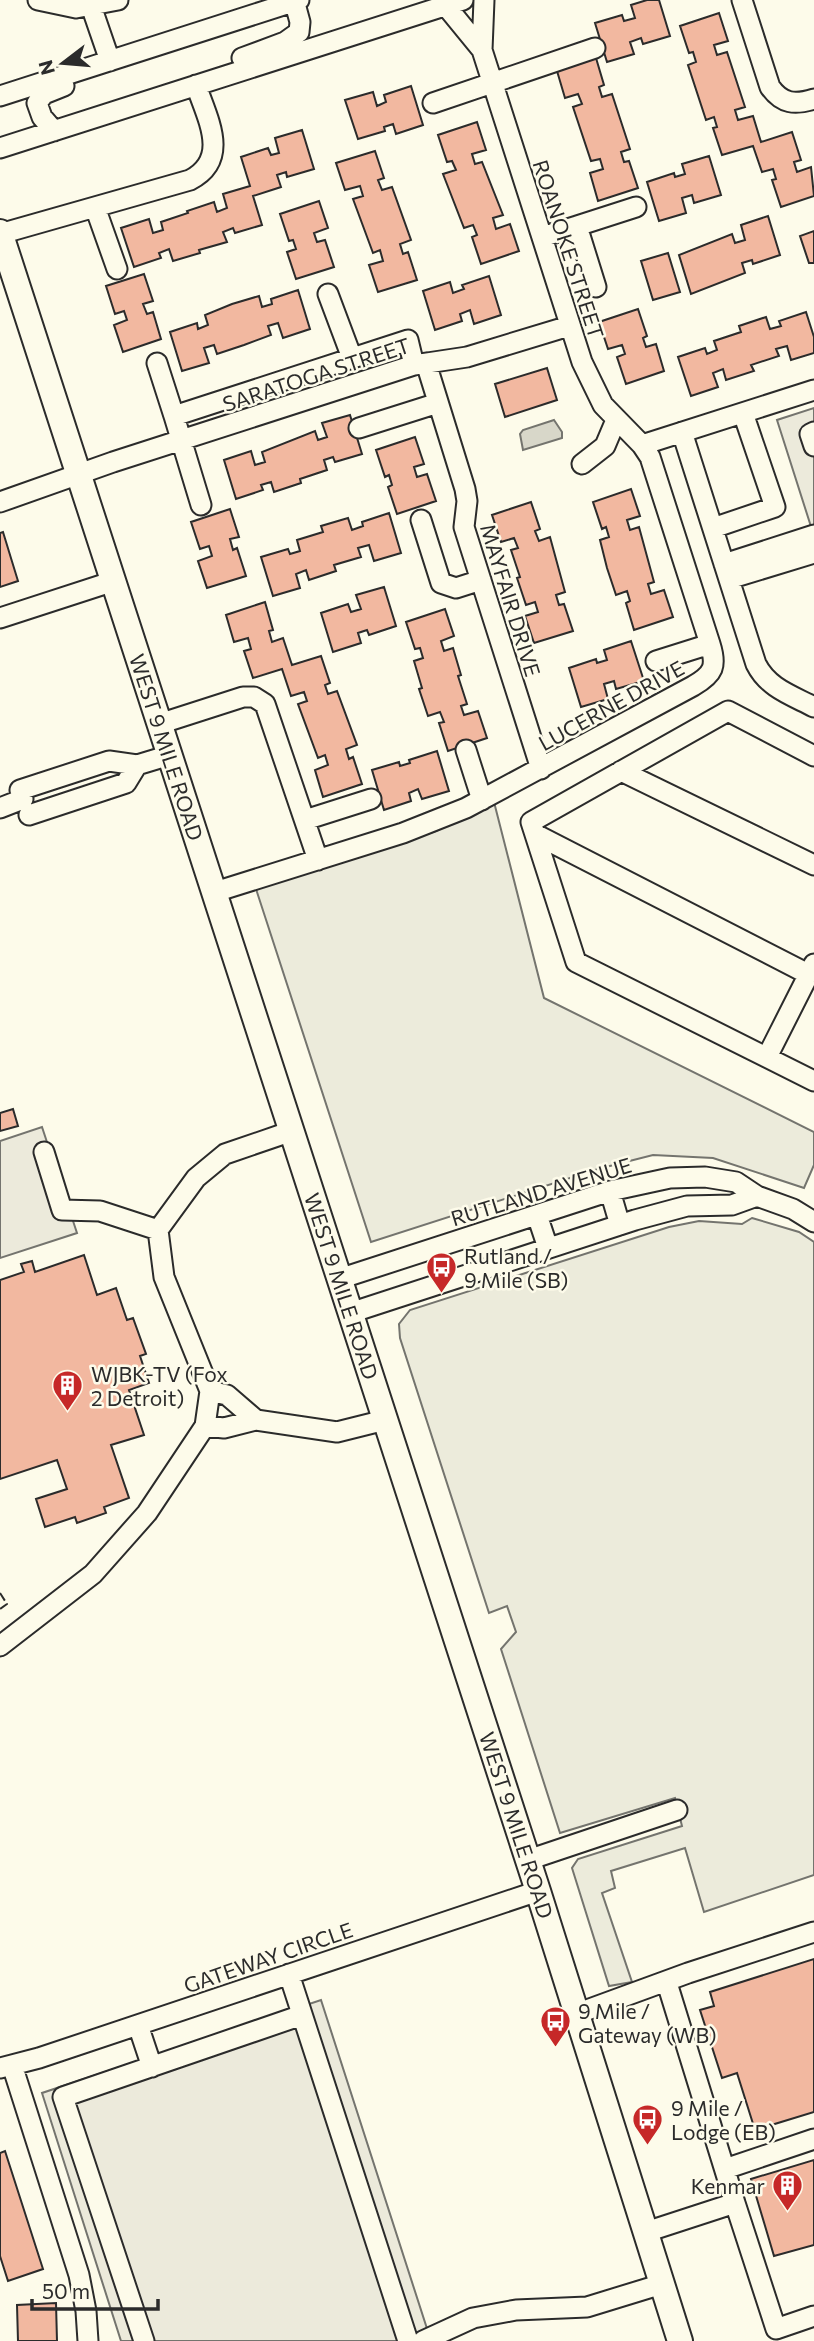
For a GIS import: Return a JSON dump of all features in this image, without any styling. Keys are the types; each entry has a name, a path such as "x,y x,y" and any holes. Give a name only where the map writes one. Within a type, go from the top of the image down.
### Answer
{"main road":[{"name":"WEST 9 MILE ROAD","path":"0,233 528,1860 680,2341"}],"street":[{"path":"38,0 76,8 118,0"},
{"path":"0,96 296,0 299,32 285,42 243,57 224,76"},
{"name":"ROANOKE STREET","path":"482,50 484,0"},
{"path":"742,0 770,87 777,97 788,102 801,103 814,99"},
{"path":"0,148 454,3"},
{"name":"ROANOKE STREET","path":"454,3 482,50 569,326 593,389 616,420 642,445"},
{"path":"90,4 110,61"},
{"path":"433,103 595,48"},
{"path":"54,131 42,117 37,103 44,94 96,75 110,61"},
{"path":"0,233 205,173 213,159 213,137 196,85"},
{"path":"95,207 117,269"},
{"path":"542,237 636,207"},
{"path":"577,226 596,287"},
{"path":"174,416 352,358 328,294"},
{"name":"SARATOGA STREET","path":"0,502 181,440 420,364 467,357 569,326"},
{"name":"MAYFAIR DRIVE","path":"352,358 408,340 439,403 465,489 464,527 541,769"},
{"path":"157,363 201,505"},
{"path":"322,368 331,393"},
{"path":"265,386 274,411"},
{"path":"642,445 814,390"},
{"path":"359,428 439,403"},
{"path":"713,528 775,507 743,413"},
{"path":"582,464 605,446 616,420"},
{"path":"682,432 763,677 814,707"},
{"name":"LUCERNE DRIVE","path":"215,892 426,825 482,800 704,680 715,668 710,644 654,469 642,445"},
{"path":"421,520 441,583 456,588 481,580"},
{"path":"727,571 814,535"},
{"path":"727,571 814,553"},
{"path":"0,618 114,581"},
{"path":"656,661 710,644"},
{"path":"159,724 243,697 254,697 265,704 318,860"},
{"path":"814,756 728,711 531,822 576,962 814,1081"},
{"path":"466,750 482,800"},
{"path":"0,808 24,801 127,783 137,765 170,755"},
{"path":"621,771 814,865"},
{"path":"305,820 371,799"},
{"path":"535,834 811,968 767,1058"},
{"path":"0,1646 93,1574 147,1513 205,1426 210,1391 164,1277 158,1230 196,1178 225,1154 292,1131"},
{"path":"44,1152 62,1210 100,1211 158,1230"},
{"name":"RUTLAND AVENUE","path":"339,1279 610,1191 670,1178 705,1177 736,1182 757,1196 812,1216"},
{"path":"610,1191 620,1225"},
{"path":"350,1313 620,1225 687,1206 732,1205 757,1196"},
{"path":"537,1215 548,1248"},
{"path":"210,1391 227,1395 256,1420"},
{"path":"205,1426 224,1428 256,1420 337,1432 385,1420"},
{"path":"528,1860 677,1810"},
{"name":"GATEWAY CIRCLE","path":"88,2341 79,2275 6,2066 538,1892"},
{"path":"576,2014 667,1983 688,1973 814,1933"},
{"path":"289,1974 408,2341"},
{"path":"667,1983 776,2329 814,2316"},
{"path":"144,2341 63,2097 302,2015"},
{"path":"138,2025 152,2067"},
{"path":"725,2169 814,2139"},
{"path":"646,2232 735,2203"},
{"path":"423,2341 472,2318 516,2310 587,2307 662,2284"}],"shaded area":[{"path":"814,408 814,536 777,420"},
{"path":"554,420 562,432 562,438 523,450 520,434 523,430"},
{"path":"494,802 544,998 814,1132 814,1165 804,1188 713,1158 653,1155 598,1169 371,1242 256,889 436,831"},
{"path":"42,1127 77,1233 0,1258 0,1141"},
{"path":"752,1218 799,1232 814,1242 814,1875 704,1912 685,1848 611,1871 615,1888 602,1893 632,1982 609,1986 572,1868 578,1859 682,1826 675,1798 560,1833 501,1649 516,1632 507,1606 489,1613 400,1338 399,1324 410,1310 669,1227 699,1221 742,1224"},
{"path":"321,2000 431,2341 121,2341 42,2093"}],"building":[{"path":"647,0 659,0 670,36 643,44 641,38 630,42 634,54 607,62 595,23 622,15 624,21 635,18 631,5"},
{"path":"719,13 728,41 714,45 717,55 727,52 745,107 735,110 738,120 753,116 761,142 792,132 801,160 794,162 797,172 811,167 814,196 781,207 772,180 776,179 773,169 762,172 753,146 722,155 713,128 717,127 714,117 706,120 688,65 696,62 693,52 689,53 680,26"},
{"path":"596,58 604,85 599,87 602,97 612,94 630,149 621,152 624,162 629,161 638,188 598,201 590,173 603,169 600,159 591,161 573,107 582,104 578,94 565,98 557,71"},
{"path":"411,86 423,125 396,134 393,124 384,127 385,131 358,139 345,100 373,92 377,106 386,102 384,95"},
{"path":"477,122 486,150 472,154 475,164 482,162 503,215 493,218 496,229 510,224 519,251 481,264 472,237 477,235 473,225 464,228 443,174 456,170 452,161 447,162 438,135"},
{"path":"302,130 314,169 287,177 286,172 277,175 281,187 253,196 262,225 235,233 233,228 223,232 227,242 199,250 200,253 173,261 169,249 159,253 161,258 134,267 121,228 149,219 153,233 163,230 161,222 188,213 187,211 214,202 217,212 227,208 223,194 250,186 241,157 268,148 271,155 279,153 275,138"},
{"path":"375,151 384,178 378,180 382,190 392,187 411,240 400,244 403,254 408,252 417,280 378,292 369,265 383,261 380,250 373,253 353,199 363,196 360,186 345,190 336,163"},
{"path":"709,156 721,195 694,203 692,195 682,198 686,213 659,221 647,182 674,173 675,177 685,174 682,164"},
{"path":"319,201 328,228 314,233 317,242 325,240 334,267 296,279 287,252 296,249 293,240 289,241 280,214"},
{"path":"768,216 780,255 753,264 752,260 742,263 745,273 691,294 679,255 732,234 735,243 745,240 741,225"},
{"path":"814,231 814,263 809,263 800,236"},
{"path":"668,253 680,292 653,300 641,261"},
{"path":"144,274 153,301 143,304 147,314 153,312 161,339 123,352 114,325 127,320 124,311 115,314 106,286"},
{"path":"489,276 501,315 474,324 470,310 460,314 462,321 435,330 423,291 450,282 453,293 464,289 462,285"},
{"path":"298,290 310,329 283,338 278,323 268,326 271,335 244,345 217,354 214,345 204,348 209,363 182,371 170,332 197,323 198,329 208,325 205,315 232,304 259,296 262,307 272,304 271,299"},
{"path":"638,309 647,336 643,338 646,347 656,344 664,371 626,384 617,357 625,354 622,345 608,349 599,322"},
{"path":"806,312 814,337 814,353 791,360 787,346 776,349 779,356 751,365 754,371 726,380 723,369 713,373 718,387 691,396 678,357 705,348 707,354 717,350 714,341 741,332 739,326 766,317 770,329 781,326 779,321"},
{"path":"547,368 557,400 505,417 495,384"},
{"path":"350,415 362,454 335,462 333,457 324,460 327,470 300,479 301,483 274,492 271,482 261,485 263,490 236,499 224,460 251,451 255,465 265,462 262,452 315,431 318,440 327,437 322,423"},
{"path":"415,437 424,464 414,467 417,477 427,474 436,501 397,514 388,487 392,485 389,475 385,477 376,450"},
{"path":"631,489 640,516 627,520 630,530 639,527 654,582 648,584 651,594 664,590 673,617 634,630 626,603 630,601 627,591 616,595 607,568 600,540 609,537 606,527 602,529 593,502"},
{"path":"531,502 540,529 535,531 539,541 550,537 565,592 556,595 559,605 564,604 573,631 534,643 525,616 538,612 535,602 526,605 517,578 520,577 511,550 518,548 514,538 501,542 492,515"},
{"path":"230,509 239,537 230,539 233,550 237,548 246,576 207,588 198,561 212,556 209,546 200,549 191,522"},
{"path":"389,513 401,553 374,561 369,545 358,548 361,557 334,565 336,571 309,580 306,570 296,574 300,588 273,596 261,557 288,549 290,554 300,551 297,540 323,532 321,526 348,518 352,530 363,526 362,522"},
{"path":"3,532 18,581 0,587 0,533"},
{"path":"384,587 396,626 369,635 367,630 358,633 361,643 333,652 321,613 348,604 351,612 361,609 356,595"},
{"path":"265,602 273,630 269,631 272,642 283,638 292,665 321,656 330,683 325,685 328,694 337,691 357,745 346,749 349,759 353,757 362,784 323,797 315,770 328,765 325,755 318,758 298,704 307,701 304,692 291,696 282,669 253,678 244,651 251,649 248,638 234,642 226,615"},
{"path":"445,609 454,636 441,641 444,651 453,648 467,704 461,706 464,715 478,711 487,738 448,751 439,723 444,722 440,712 428,716 419,689 422,688 414,661 423,658 420,648 415,649 406,622"},
{"path":"631,641 644,681 616,689 614,681 604,684 608,699 581,707 569,668 596,659 597,663 607,660 604,650"},
{"path":"437,751 449,791 422,799 418,789 409,793 411,801 384,810 372,770 399,762 400,766 410,763 409,760"},
{"path":"13,1109 18,1126 0,1131 0,1113"},
{"name":"WJBK-TV (Fox 2 Detroit)","path":"84,1255 97,1295 116,1288 127,1320 133,1318 146,1354 140,1356 149,1383 129,1390 144,1435 111,1445 129,1498 104,1507 106,1513 77,1523 75,1517 45,1527 36,1499 67,1489 57,1460 0,1479 0,1280 24,1272 21,1264 32,1261 35,1272"},
{"path":"814,1959 814,2112 755,2130 737,2073 722,2078 700,2010 714,2006 710,1992"},
{"path":"5,2151 43,2269 8,2281 0,2256 0,2153"},
{"name":"Kenmar","path":"814,2160 814,2245 774,2256 751,2179"},
{"path":"56,2303 57,2341 18,2341 17,2305"}],"fence":[{"path":"0,1593 7,1604 0,1609"}],"place":[{"name":"Rutland / 9 Mile (SB)","path":"441,1294"},
{"name":"WJBK-TV (Fox 2 Detroit)","path":"68,1412"},
{"name":"9 Mile / Gateway (WB)","path":"555,2049"},
{"name":"9 Mile / Lodge (EB)","path":"648,2146"},
{"name":"Kenmar","path":"788,2212"}]}
